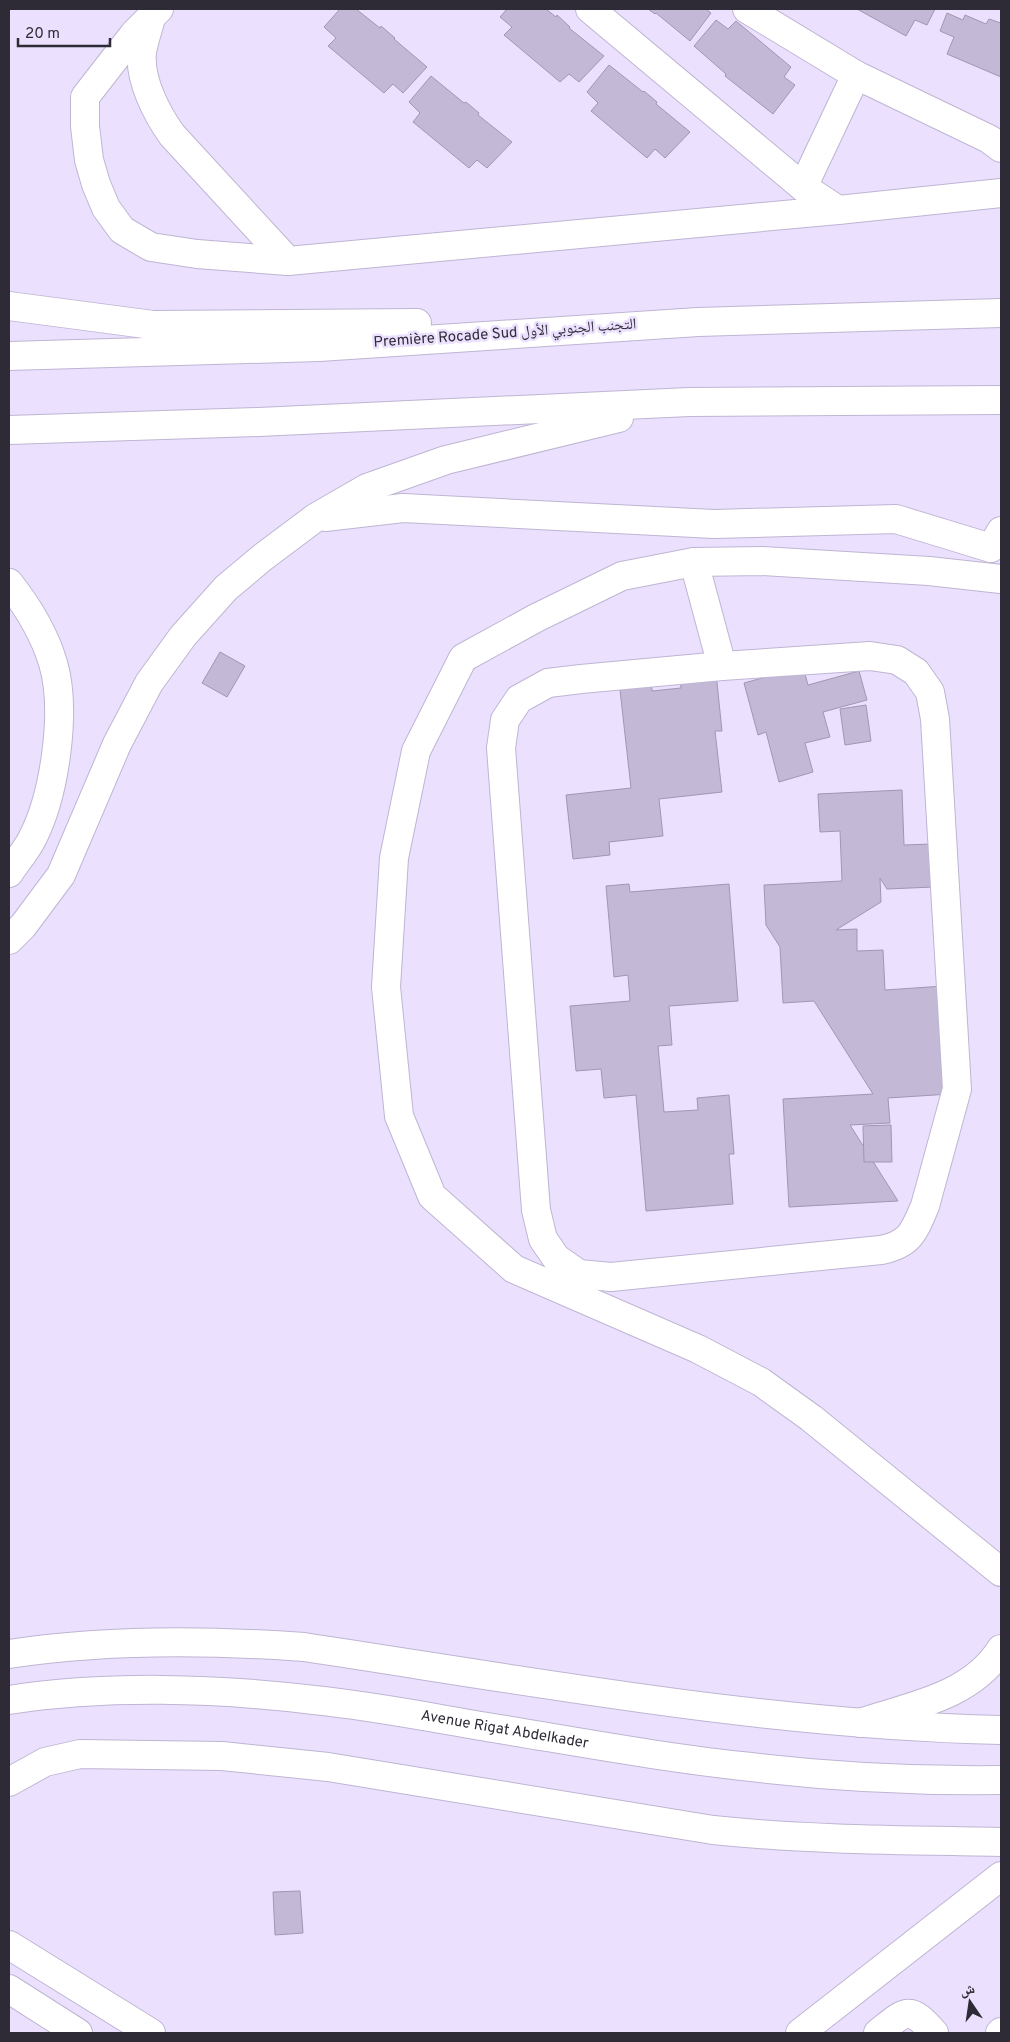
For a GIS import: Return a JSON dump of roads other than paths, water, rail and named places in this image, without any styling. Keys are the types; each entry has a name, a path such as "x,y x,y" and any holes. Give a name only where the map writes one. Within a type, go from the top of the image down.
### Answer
{"main road":[{"path":"590,9 802,187 838,210"},
{"path":"747,9 856,75 989,138 1001,148"},
{"path":"155,12 142,54 146,85 158,116 172,135 288,261"},
{"path":"155,12 134,34 85,97 85,126 89,160 106,208 122,230 151,247 197,254 288,261 1001,193"},
{"path":"802,187 856,75"},
{"path":"9,306 153,325 698,322"},
{"name":"Première Rocade Sud التجنب الجنوبي الأول","path":"9,356 319,347 698,322 1001,313"},
{"path":"9,430 259,422 689,402 1001,400"},
{"path":"9,940 23,926 61,875 117,744 148,682 183,636 226,588 263,557 315,518 367,488 446,460 689,402"},
{"path":"315,518 403,508 714,524 896,519 996,539 993,577 762,561 694,562 622,576 536,618 463,658 416,751 394,858 386,987 398,1116 432,1196 514,1269 698,1349 761,1382 811,1418 1001,1572"},
{"path":"694,562 722,666"},
{"path":"9,583 37,622 53,664 60,712 55,759 48,796 32,838 9,874"},
{"path":"870,656 897,660 916,672 930,692 935,719 958,1089 925,1206 910,1236 897,1246 611,1278 579,1274 556,1258 542,1239 536,1210 501,748 505,720 519,699 548,683 581,678 722,666 870,656"},
{"path":"9,1654 85,1645 158,1641 232,1642 295,1647 742,1712 856,1724 1001,1730"},
{"path":"856,1724 947,1694 966,1684 983,1671 1001,1649"},
{"name":"Avenue Rigat Abdelkader","path":"9,1700 95,1692 169,1690 242,1693 316,1700 681,1758 750,1767 889,1779 1001,1780"},
{"path":"9,1782 45,1762 80,1754 222,1756 328,1767 713,1830 767,1836 1001,1842"},
{"path":"800,2033 1001,1876"},
{"path":"9,1945 151,2033"},
{"path":"9,1989 78,2033"},
{"path":"878,2033 899,2017 910,2013 917,2015 934,2033"}]}
